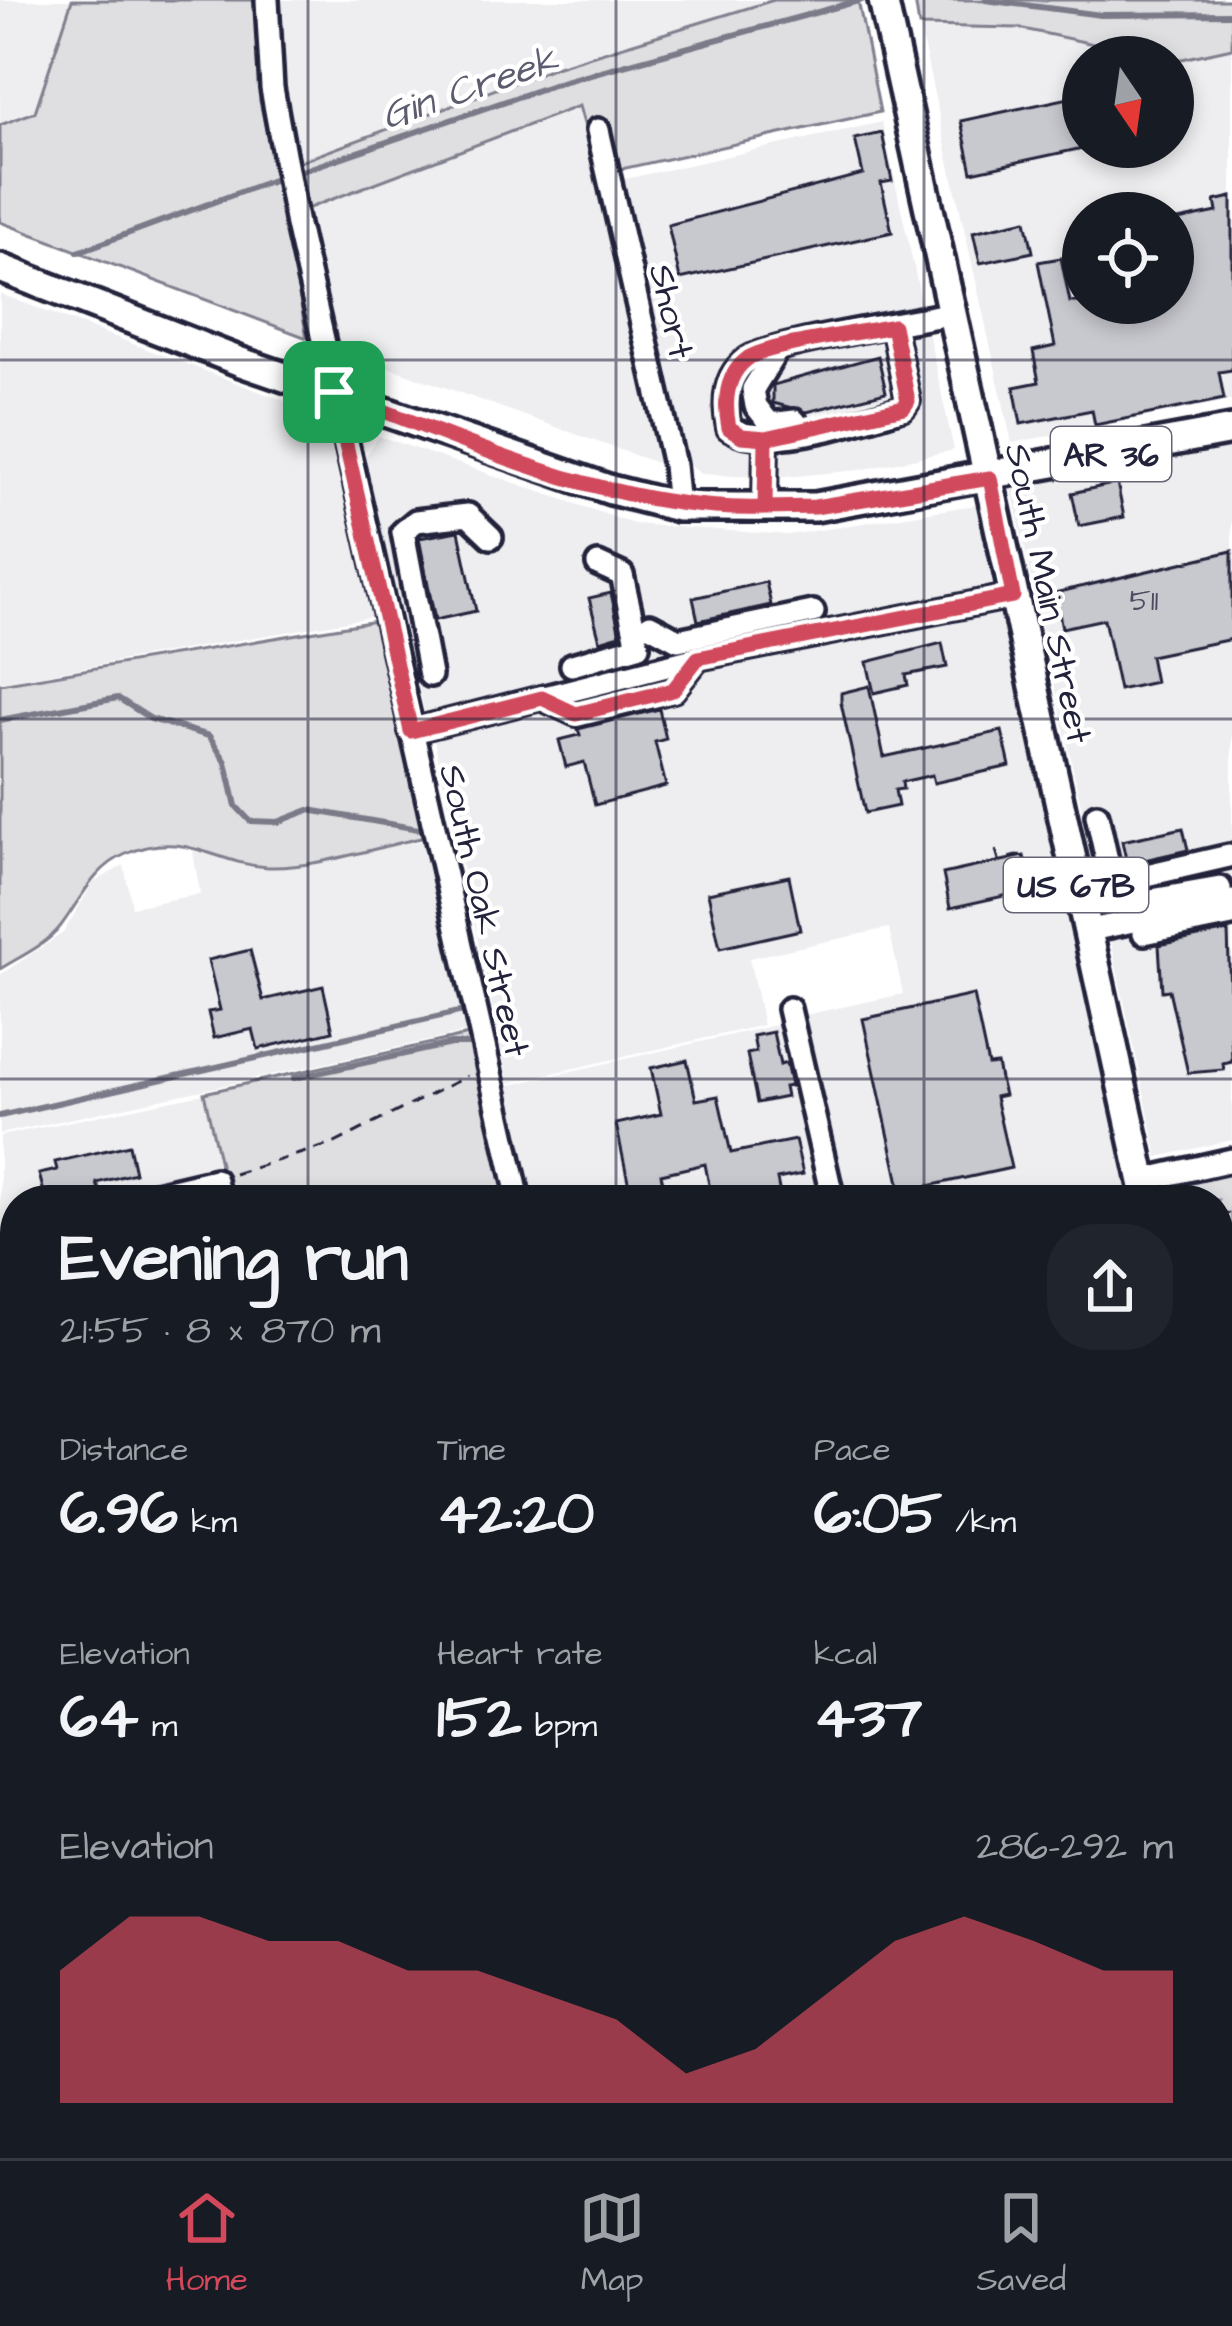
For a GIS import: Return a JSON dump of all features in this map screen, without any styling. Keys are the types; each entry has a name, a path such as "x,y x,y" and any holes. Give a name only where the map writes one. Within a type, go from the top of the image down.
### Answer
{"main road":[{"name":"South Main Street","path":"883,0 1144,1185"},
{"name":"AR 36","path":"0,268 241,362 611,490 678,507 815,507 1232,430"}],"street":[{"name":"South Oak Street","path":"267,0 272,88 334,392 516,1185"},
{"name":"Short","path":"598,130 674,465 678,507"},
{"path":"893,326 907,394 904,407 766,438 742,436 729,428 724,400 745,360 777,350 893,326 953,314"},
{"path":"777,350 753,388 762,418 770,424 907,394"},
{"path":"765,508 766,438"},
{"path":"430,675 403,532 416,521 468,515 491,537"},
{"path":"572,665 638,646 622,575 598,564"},
{"path":"411,731 698,658 1013,596"},
{"path":"650,625 677,640 813,612"},
{"path":"1097,814 1112,883 1229,856"},
{"path":"1136,927 1157,899 1232,889"},
{"path":"1136,927 1232,899"},
{"path":"1086,931 1232,915"},
{"path":"789,1009 823,1185"},
{"path":"1160,1185 1232,1160"}],"path":[{"path":"996,850 999,860 1025,854 1028,873"},
{"path":"230,1185 335,1143 488,1065"}],"shaded area":[{"path":"0,0 72,0 35,113 0,125"},
{"path":"72,0 256,0 260,101 275,171 558,66 774,0 858,0 880,112 617,170 608,126 586,131 579,106 285,217 307,338 0,222 0,125 35,112"},
{"path":"278,0 774,0 558,66 297,163 284,111"},
{"path":"915,0 1232,0 1232,48 1194,56 1194,36 1062,37 1019,28 919,26"},
{"path":"919,26 1019,28 1062,38 1062,168 1194,168 1194,56 1232,48 1232,400 1012,443"},
{"path":"580,106 662,465 307,338 285,217"},
{"path":"882,122 954,450 860,470 774,478 701,474 688,464 621,180"},
{"path":"0,294 333,419 376,616 0,682"},
{"path":"379,436 634,524 788,535 975,505 996,590 426,718 365,457"},
{"path":"1232,443 1232,1140 1158,1157 1012,490"},
{"path":"1001,604 1128,1185 837,1185 800,1016 903,994 889,928 749,958 763,1025 509,1083 433,735 700,665"},
{"path":"376,621 425,820 421,838 285,867 249,865 182,846 147,847 105,868 54,933 0,969 0,684"},
{"path":"427,840 473,1031 0,1134 0,975 63,933 93,883 124,865 132,907 200,894 193,851 269,868"},
{"path":"785,1023 822,1185 528,1185 505,1086"},
{"path":"473,1034 506,1185 225,1185 204,1093"},
{"path":"203,1094 220,1171 174,1185 0,1185 0,1136"},
{"path":"1232,1166 1232,1185 1158,1184"}],"building":[{"path":"1062,99 1062,153 972,172 961,121"},
{"path":"882,133 892,181 881,183 892,232 680,279 668,225 863,174 855,139"},
{"path":"1232,197 1232,370 1219,372 1224,399 1095,425 1092,410 1021,424 1014,387 1039,382 1033,351 1055,346 1038,262 1061,258 1062,324 1194,324 1194,217 1217,212 1215,201"},
{"path":"1026,220 1033,252 980,263 973,232"},
{"path":"878,356 886,392 807,412 773,403 773,385"},
{"path":"1117,483 1124,517 1079,526 1072,493"},
{"path":"459,531 476,611 435,620 419,538"},
{"path":"1232,551 1232,639 1150,656 1155,682 1119,690 1104,619 1062,628 1055,593"},
{"path":"766,582 771,605 698,621 693,598"},
{"path":"611,593 620,635 600,641 589,598"},
{"path":"942,643 947,667 906,675 908,685 874,693 867,662"},
{"path":"869,686 884,757 1002,731 1010,766 934,783 932,775 902,782 903,789 895,790 898,806 865,813 841,693"},
{"path":"659,709 666,739 655,742 666,786 595,805 584,762 566,767 559,740 580,735 578,729"},
{"path":"1183,828 1188,850 1127,864 1122,841"},
{"path":"1024,856 1031,890 950,908 943,874"},
{"path":"789,876 800,930 720,948 708,893"},
{"path":"1228,931 1232,1062 1223,1064 1224,1070 1188,1073 1169,990 1162,991 1159,945"},
{"path":"250,950 263,1000 323,986 333,1031 258,1049 253,1029 214,1038 208,1012 220,1010 208,960"},
{"path":"973,995 988,1065 997,1064 1004,1095 995,1097 1011,1168 933,1185 899,1185 863,1019"},
{"path":"773,1032 780,1065 786,1063 791,1086 784,1087 786,1097 757,1103 747,1054 756,1052 753,1036"},
{"path":"687,1060 696,1100 718,1096 731,1153 795,1140 803,1174 777,1179 778,1185 709,1185 705,1164 661,1174 664,1185 629,1185 616,1124 661,1114 651,1068"},
{"path":"129,1145 135,1173 98,1185 42,1185 39,1174 57,1170 55,1162"}],"waterway":[{"name":"Gin Creek","path":"302,171 561,82 862,0"},
{"name":"Gin Creek","path":"985,0 1101,15 1232,14"},
{"name":"Gin Creek","path":"78,252 273,180"},
{"path":"0,720 118,698 151,719 209,736 226,762 236,806 250,821 278,822 309,810 424,830"},
{"path":"0,1116 463,1011"},
{"path":"294,1078 451,1044 476,1044"}],"route":[{"path":"334,392 411,731 542,698 576,714 673,690 698,658 1013,596 990,478 815,507 765,508 766,438 742,436 729,428 724,400 733,375 745,360 893,326 908,401 904,407 766,438 765,508 678,507 611,490 334,392"}]}
